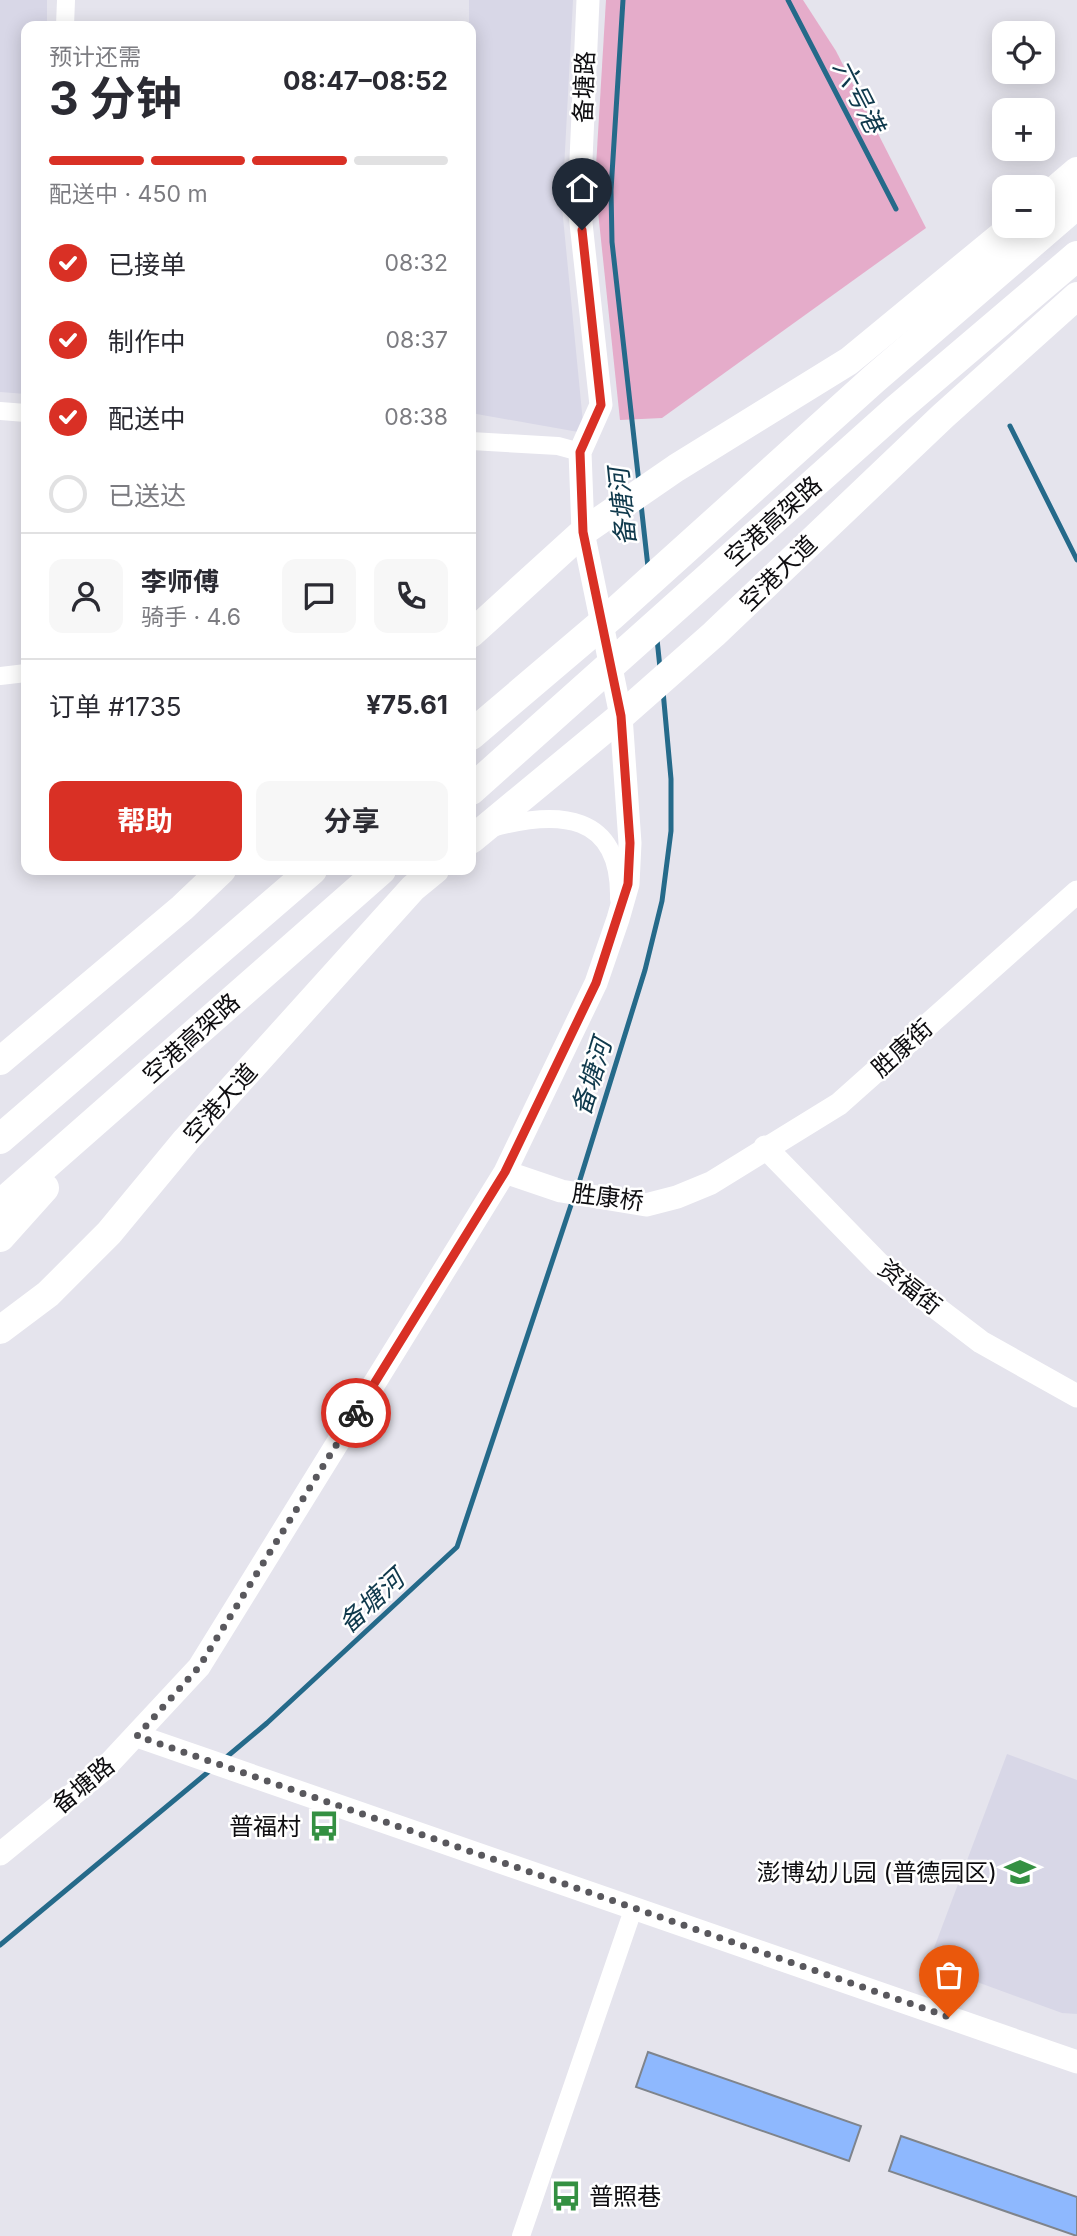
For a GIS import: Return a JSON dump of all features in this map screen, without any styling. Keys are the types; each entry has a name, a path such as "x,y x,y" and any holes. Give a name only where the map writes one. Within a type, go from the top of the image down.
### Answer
{"highway":[{"name":"空港高架路","path":"476,731 611,616 874,379 1077,204"},
{"name":"空港高架路","path":"476,786 896,410 1077,256"},
{"name":"空港高架路","path":"0,1139 306,875"},
{"name":"空港高架路","path":"0,1205 375,875"},
{"path":"0,1130 104,1047"},
{"path":"0,1237 129,1094"}],"main road":[{"path":"1055,190 1077,171"},
{"path":"476,629 583,532 676,468 849,361 998,238"},
{"name":"空港大道","path":"476,836 621,716 714,634 943,416 1077,296"},
{"path":"0,1061 182,908 217,875"},
{"name":"空港大道","path":"0,1330 48,1294 109,1233 204,1120 413,888 429,875"}],"street":[{"path":"65,0 65,21"},
{"name":"备塘路","path":"0,1854 104,1769 199,1667 505,1172 596,983 618,919 628,884 630,843 621,716 583,532 580,452 601,405 579,205 588,0"},
{"path":"0,411 21,413"},
{"path":"476,441 558,446 580,452"},
{"path":"0,676 21,674"},
{"path":"476,836 522,820 547,817 572,819 593,830 612,853 619,887 618,919"},
{"name":"胜康街","path":"711,1183 765,1147 839,1104 1077,892"},
{"name":"资福街","path":"765,1147 879,1264 981,1342 1077,1396"},
{"name":"胜康桥","path":"505,1172 571,1193 646,1205 677,1197 711,1183"},
{"path":"137,1736 1077,2062"},
{"path":"521,2236 634,1907"}],"shaded area":[{"path":"0,0 47,0 47,21 21,21 21,394 0,392"},
{"path":"469,0 573,0 562,207 584,433 476,414 476,21 469,21"},
{"path":"606,0 803,0 836,51 926,228 662,418 620,420 595,183"},
{"name":"澎博幼儿园 (普德园区)","path":"1007,1754 1077,1780 1077,2014 1062,2013 928,1964"}],"building":[{"path":"648,2052 861,2126 849,2161 636,2087"},
{"path":"901,2136 1077,2197 1077,2236 889,2171"}],"waterway":[{"name":"备塘河","path":"623,0 611,190 612,242 639,483"},
{"name":"六号港","path":"788,0 896,209"},
{"name":"六号港","path":"1010,426 1077,560"},
{"name":"备塘河","path":"641,504 648,567"},
{"name":"备塘河","path":"657,639 660,668"},
{"name":"备塘河","path":"578,1186 645,970 662,901 671,831 671,779 663,691"},
{"name":"备塘河","path":"223,1760 267,1723 457,1547 573,1199"},
{"name":"备塘河","path":"0,1945 213,1768"}],"way so far":[{"path":"356,1413 199,1667 137,1736 949,2017"}],"place":[{"name":"普福村","path":"324,1826"},
{"name":"澎博幼儿园 (普德园区)","path":"1020,1872"},
{"name":"普照巷","path":"566,2196"}],"route":[{"path":"356,1413 505,1172 596,983 628,884 630,843 621,716 583,532 580,452 601,405 582,230"}]}
